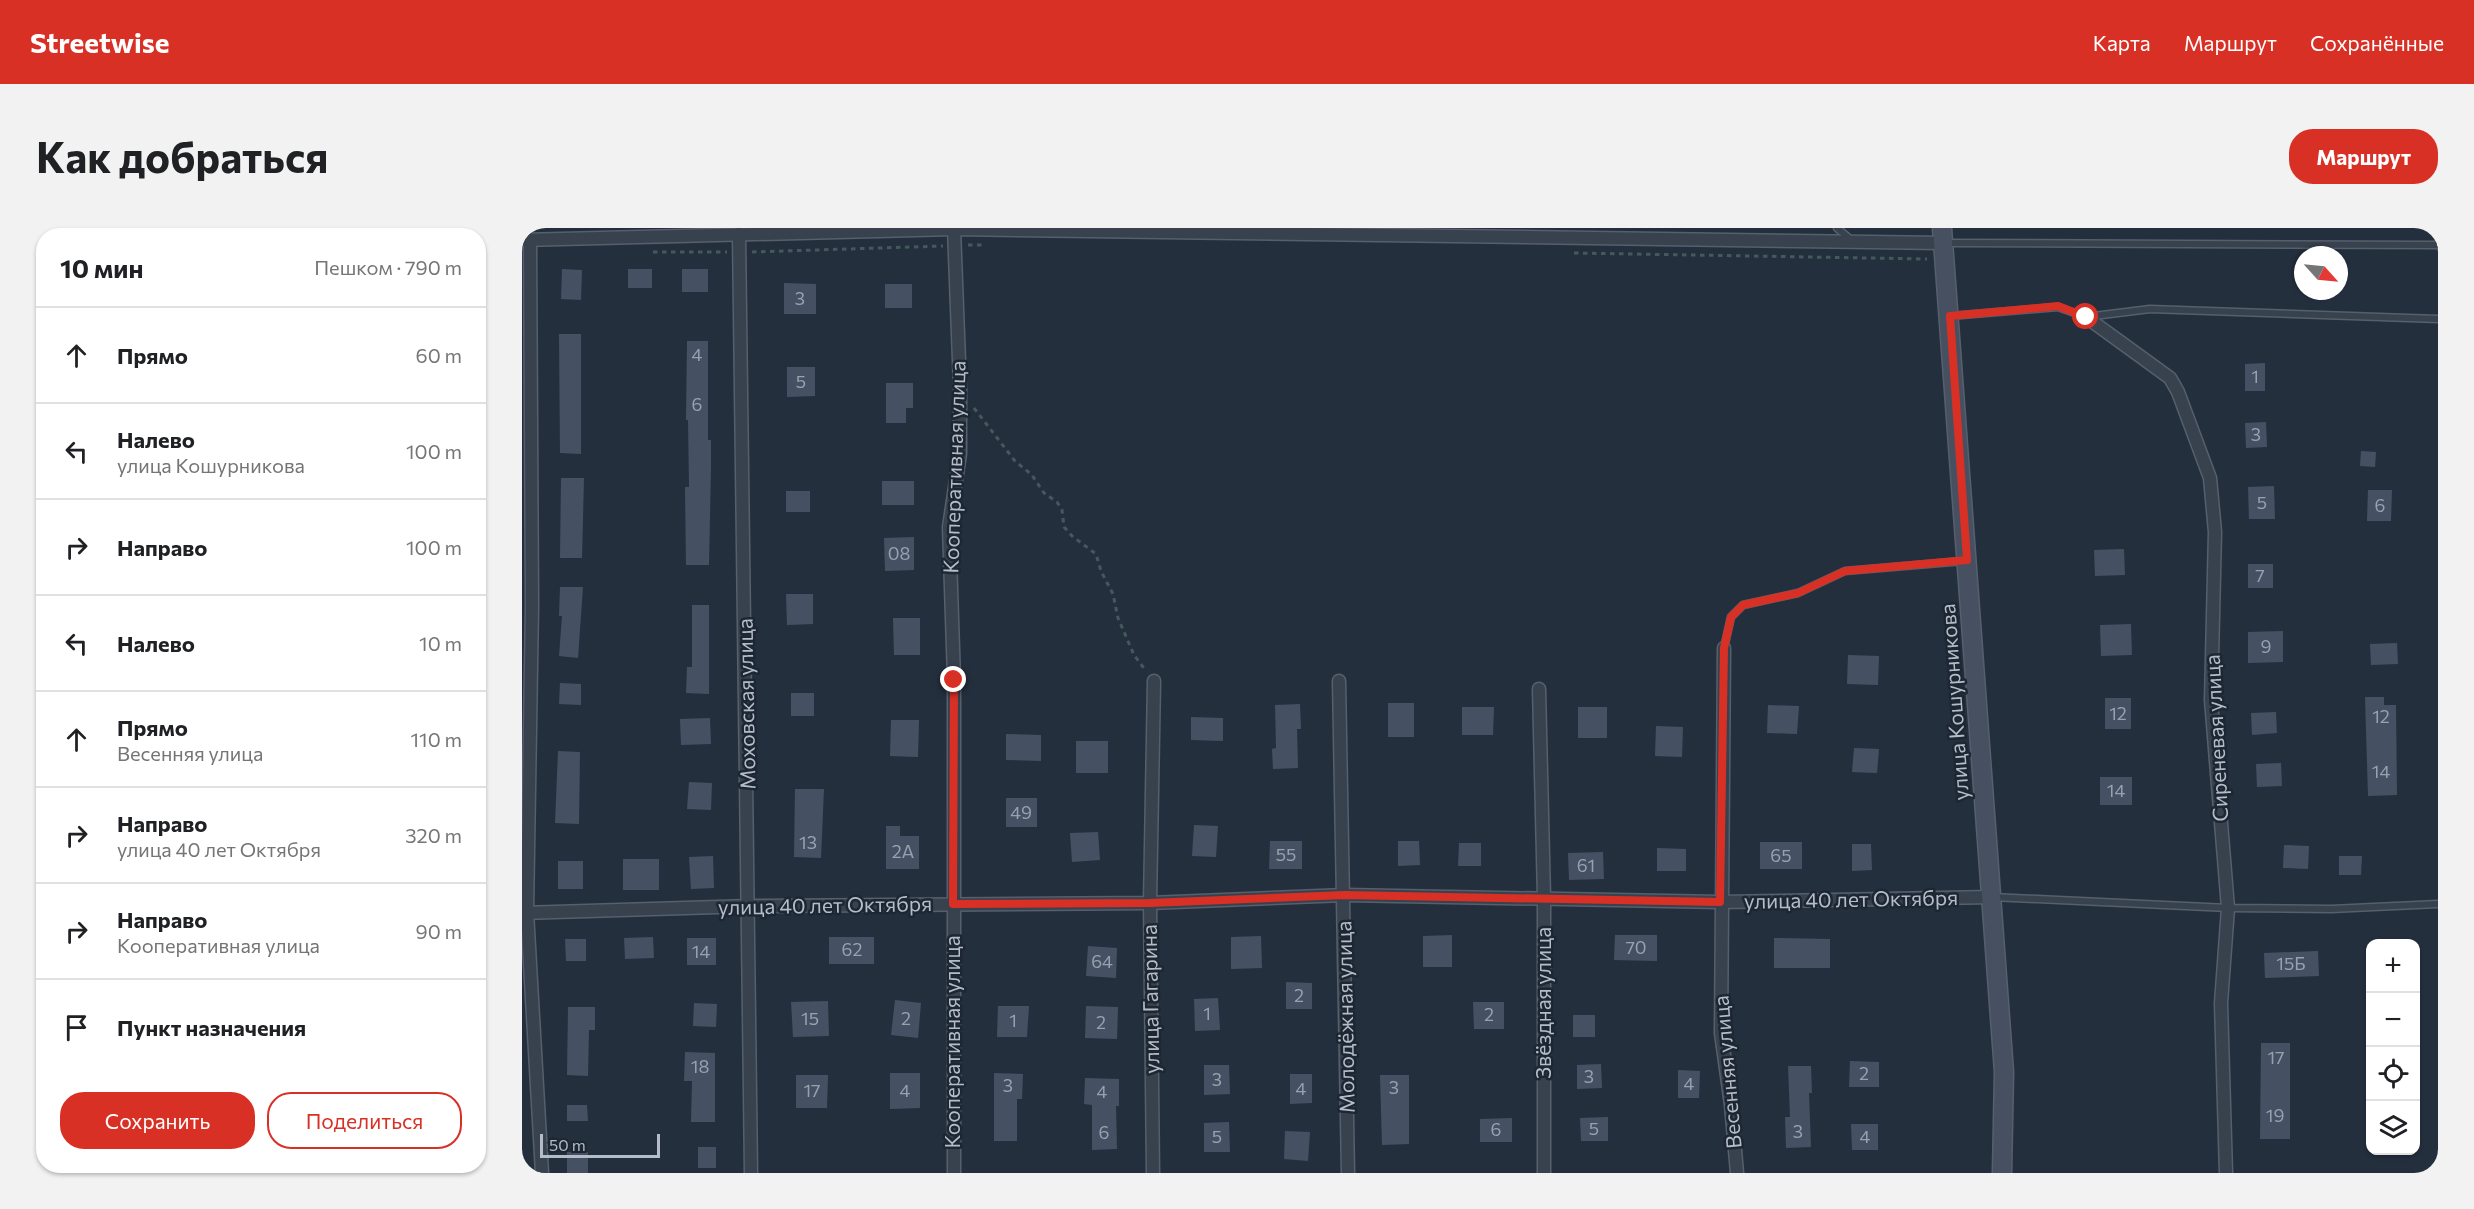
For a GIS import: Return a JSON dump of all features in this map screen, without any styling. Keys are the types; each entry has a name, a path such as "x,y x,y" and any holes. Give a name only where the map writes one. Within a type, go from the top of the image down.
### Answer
{"main road":[{"name":"улица Кошурникова","path":"1943,243 2004,1072 2002,1173"}],"street":[{"path":"542,1173 524,912 532,606 528,236 918,229 1209,230 1943,243"},
{"name":"Кооперативная улица","path":"954,229 960,387 960,454 949,527 954,680 954,1173"},
{"name":"Моховская улица","path":"739,234 750,906 751,1173"},
{"name":"Сиреневая улица","path":"2086,317 2170,378 2178,392 2210,478 2215,532 2211,700 2228,908 2221,1004 2226,1173"},
{"name":"Весенняя улица","path":"1724,648 1720,902 1721,1033 1737,1173"},
{"name":"улица Гагарина","path":"1153,1173 1150,903 1154,681"},
{"name":"Молодёжная улица","path":"1339,681 1345,895 1348,1173"},
{"name":"Звёздная улица","path":"1539,689 1545,898 1544,1173"},
{"name":"улица 40 лет Октября","path":"524,912 750,906 1150,903 1345,895 1720,902 1992,897"}],"lane":[{"path":"1837,228 1854,243"},
{"path":"1943,243 2438,245"},
{"path":"1950,316 2058,306 2086,317 2150,309 2438,320"},
{"path":"1724,648 1731,617 1743,605 1798,593 1845,571 1967,560"},
{"path":"1992,897 2228,908 2331,909 2438,904"}],"path":[{"path":"1573,253 1943,243"},
{"path":"647,252 741,252 991,245"},
{"path":"960,387 1015,461 1032,475 1044,493 1058,502 1062,510 1064,527 1096,554 1101,571 1113,594 1118,618 1134,655 1154,681"}],"building":[{"path":"562,269 582,270 581,300 561,299"},
{"path":"628,269 652,269 652,288 628,288"},
{"path":"682,269 708,269 708,292 682,292"},
{"path":"784,283 816,284 816,314 784,314"},
{"path":"885,284 912,284 912,308 885,308"},
{"path":"559,334 581,334 581,454 560,453"},
{"path":"687,341 708,341 708,440 711,440 709,565 686,565 685,487 689,487 688,420 686,420"},
{"path":"2265,363 2265,391 2245,391 2245,364"},
{"path":"787,367 815,367 815,396 787,397"},
{"path":"886,383 913,383 913,408 906,408 906,423 886,423"},
{"path":"2266,422 2267,447 2246,448 2245,423"},
{"path":"2361,451 2376,452 2375,467 2360,466"},
{"path":"561,478 584,478 582,558 560,558"},
{"path":"882,481 914,481 914,505 882,505"},
{"path":"2274,486 2275,519 2249,519 2248,487"},
{"path":"2368,490 2392,490 2391,521 2367,521"},
{"path":"786,491 810,491 810,512 786,512"},
{"path":"914,537 914,570 885,571 884,538"},
{"path":"2124,549 2125,575 2095,576 2094,550"},
{"path":"2248,564 2273,564 2273,588 2248,588"},
{"path":"560,587 583,587 578,658 559,656 562,616 559,616"},
{"path":"786,594 813,594 813,624 787,625"},
{"path":"692,605 709,605 709,694 686,693 687,667 692,667"},
{"path":"893,618 920,618 920,655 894,655"},
{"path":"2131,624 2132,655 2101,656 2100,625"},
{"path":"2283,631 2283,662 2248,663 2248,632"},
{"path":"2397,643 2398,664 2371,665 2370,644"},
{"path":"1848,655 1879,656 1878,685 1847,684"},
{"path":"560,683 581,684 581,705 559,704"},
{"path":"791,693 814,693 814,716 791,716"},
{"path":"2365,697 2384,697 2384,705 2396,705 2397,795 2368,796"},
{"path":"2105,698 2131,698 2131,729 2105,729"},
{"path":"1388,703 1414,703 1414,737 1388,737"},
{"path":"1300,704 1301,729 1297,729 1298,768 1273,769 1272,749 1276,748 1275,705"},
{"path":"1768,705 1799,706 1797,734 1767,733"},
{"path":"1462,707 1494,707 1493,735 1462,735"},
{"path":"1578,707 1607,707 1607,738 1578,738"},
{"path":"2276,712 2277,733 2252,735 2251,713"},
{"path":"1191,717 1223,718 1223,741 1191,740"},
{"path":"710,718 711,744 681,745 680,719"},
{"path":"891,720 919,720 918,757 890,756"},
{"path":"1656,726 1683,727 1682,757 1655,756"},
{"path":"1006,734 1041,735 1041,761 1006,760"},
{"path":"1076,741 1108,741 1108,773 1076,773"},
{"path":"1854,748 1879,749 1877,773 1852,772"},
{"path":"558,751 580,752 579,824 555,823"},
{"path":"2281,763 2282,786 2257,787 2256,764"},
{"path":"2100,777 2132,777 2132,805 2100,805"},
{"path":"689,782 712,783 711,810 687,809"},
{"path":"795,789 824,789 821,858 794,857"},
{"path":"1006,798 1037,798 1037,827 1006,827"},
{"path":"1194,825 1218,826 1216,857 1192,856"},
{"path":"886,826 900,826 900,836 919,836 919,869 886,869"},
{"path":"1098,832 1100,860 1072,862 1070,833"},
{"path":"1270,841 1302,841 1302,869 1269,869"},
{"path":"1398,841 1419,841 1420,865 1398,866"},
{"path":"1760,842 1802,842 1802,869 1760,869"},
{"path":"1459,843 1481,843 1481,866 1458,866"},
{"path":"1852,844 1871,844 1872,870 1852,871"},
{"path":"2284,845 2309,846 2308,869 2283,868"},
{"path":"1657,848 1686,849 1686,871 1657,871"},
{"path":"1603,852 1604,879 1569,880 1568,853"},
{"path":"713,856 714,888 691,889 689,857"},
{"path":"2339,856 2362,856 2361,875 2339,875"},
{"path":"623,859 659,859 659,890 623,890"},
{"path":"558,861 583,861 583,889 558,889"},
{"path":"1452,935 1452,967 1423,967 1423,936"},
{"path":"1615,935 1657,935 1657,961 1614,960"},
{"path":"1261,936 1262,968 1231,969 1231,937"},
{"path":"653,937 654,958 625,959 624,938"},
{"path":"829,937 874,937 874,964 829,964"},
{"path":"687,938 716,938 716,965 687,965"},
{"path":"1774,938 1830,939 1830,968 1774,968"},
{"path":"565,939 586,939 586,961 566,961"},
{"path":"1088,946 1117,948 1116,978 1086,976"},
{"path":"2318,951 2319,976 2265,978 2264,953"},
{"path":"1286,982 1312,983 1312,1009 1286,1009"},
{"path":"1218,998 1220,1030 1195,1031 1194,999"},
{"path":"895,1000 921,1003 918,1038 891,1035"},
{"path":"828,1001 829,1036 793,1037 791,1002"},
{"path":"1473,1002 1504,1002 1504,1029 1474,1029"},
{"path":"694,1003 717,1004 716,1027 693,1026"},
{"path":"998,1006 1029,1006 1027,1037 997,1037"},
{"path":"1086,1006 1118,1007 1117,1039 1085,1038"},
{"path":"568,1007 595,1007 595,1030 589,1030 588,1076 567,1075"},
{"path":"1573,1015 1595,1015 1595,1037 1573,1037"},
{"path":"2261,1043 2290,1043 2290,1139 2260,1139"},
{"path":"685,1052 715,1053 715,1122 691,1122 692,1081 684,1081"},
{"path":"1850,1061 1879,1062 1879,1087 1849,1087"},
{"path":"1601,1064 1602,1088 1577,1089 1577,1065"},
{"path":"1204,1065 1229,1065 1230,1094 1204,1095"},
{"path":"1788,1066 1811,1066 1812,1093 1809,1093 1811,1147 1786,1148 1785,1117 1790,1117"},
{"path":"1678,1070 1700,1071 1699,1098 1678,1098"},
{"path":"890,1073 920,1073 920,1108 890,1109"},
{"path":"994,1073 1023,1074 1022,1099 1017,1099 1017,1141 994,1141"},
{"path":"1290,1074 1312,1074 1312,1103 1290,1104"},
{"path":"796,1075 828,1075 827,1108 796,1108"},
{"path":"1380,1075 1409,1075 1409,1144 1382,1145"},
{"path":"1085,1078 1119,1079 1119,1106 1116,1106 1117,1149 1092,1150 1092,1105 1084,1104"},
{"path":"567,1105 587,1105 588,1121 567,1121"},
{"path":"1608,1117 1608,1141 1581,1141 1580,1118"},
{"path":"1512,1118 1512,1142 1480,1142 1480,1119"},
{"path":"1229,1122 1230,1152 1204,1152 1204,1123"},
{"path":"1851,1124 1878,1124 1878,1150 1852,1150"},
{"path":"1285,1131 1310,1132 1308,1161 1284,1159"},
{"path":"698,1147 716,1147 716,1168 698,1168"},
{"path":"567,1152 588,1152 588,1173 567,1173"}],"route":[{"path":"954,680 953,904 1150,903 1345,895 1720,902 1724,648 1731,617 1743,605 1798,593 1845,571 1967,560 1950,316 2058,306 2086,317"}]}
